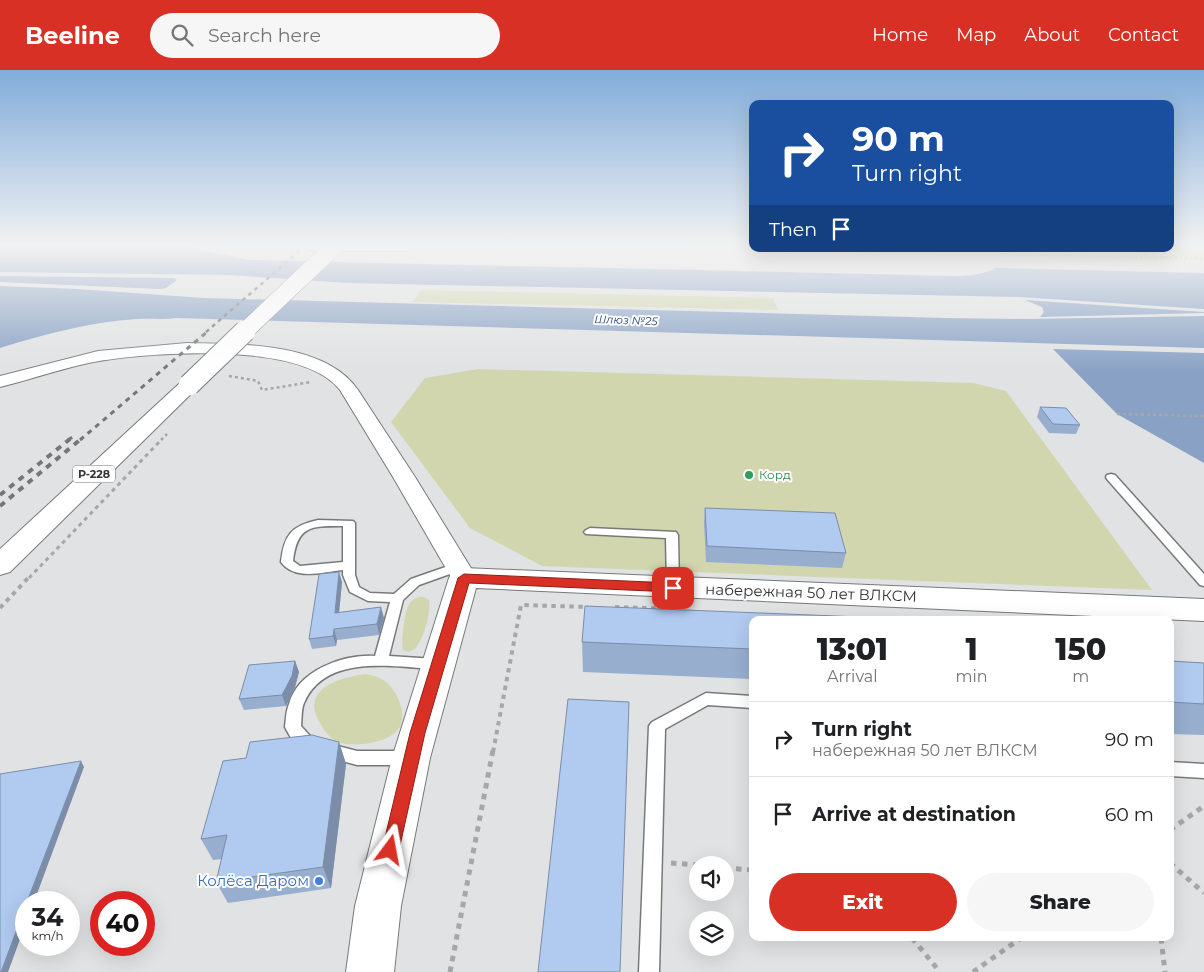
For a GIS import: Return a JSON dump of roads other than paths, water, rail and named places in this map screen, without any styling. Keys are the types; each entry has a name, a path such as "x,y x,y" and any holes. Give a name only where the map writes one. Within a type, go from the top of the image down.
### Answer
{"main road":[{"name":"Р-228","path":"0,565 290,289"},
{"name":"набережная 50 лет ВЛКСМ","path":"461,573 673,588 1204,610"},
{"path":"370,972 378,906 411,758 438,664 461,573"}],"street":[{"path":"0,382 53,366 98,356 140,351 183,349 239,350 279,354 316,363 339,377 390,452 461,573"}],"lane":[{"path":"1111,476 1204,582"},
{"path":"349,565 298,570 287,562 292,538 304,528 322,524 349,523 349,565 349,575 354,590 368,598 397,598"},
{"path":"590,532 672,536 673,588"},
{"path":"381,661 397,598 415,582 461,573"},
{"path":"411,758 357,758 306,744 293,727 296,704 310,681 334,667 363,660 438,664"},
{"path":"649,972 657,726 706,699 749,702"},
{"path":"1174,769 1204,771"}],"water":[{"name":"Шлюз №25","path":"0,289 78,289 204,298 946,318 1028,319 1204,316 1204,348 176,318 137,319 102,323 51,333 0,348"},
{"path":"640,289 1204,289 1204,309 1019,297"},
{"path":"1025,300 1204,313 1040,317 1044,312 1042,307"},
{"path":"1053,349 1204,353 1204,463 1117,414"}],"railway":[{"path":"206,332 255,289"},
{"path":"80,440 208,331"},
{"path":"68,440 74,436"},
{"path":"0,495 70,439"},
{"path":"0,506 81,439"}],"place":[{"name":"Корд","path":"749,475"},
{"name":"Колёса Даром","path":"319,881"}]}
